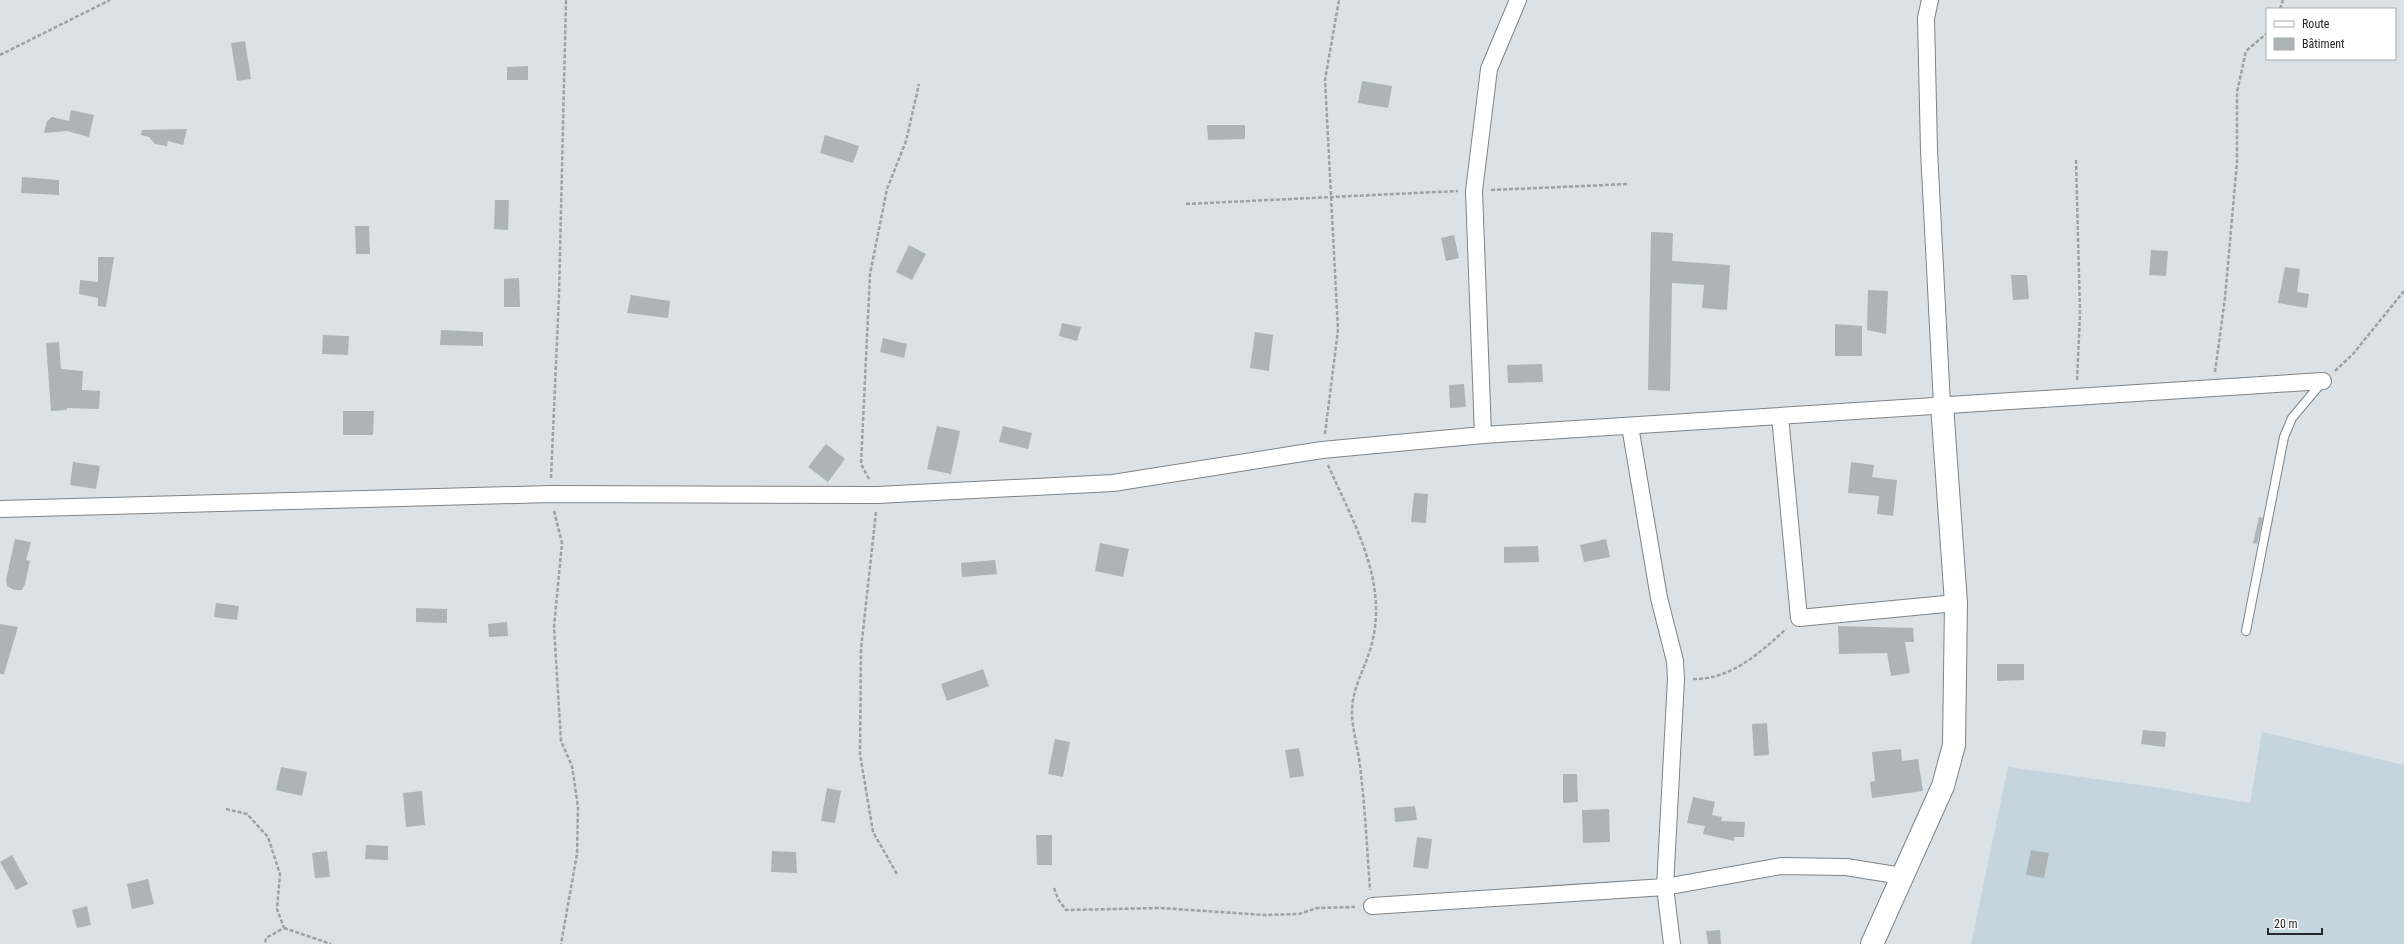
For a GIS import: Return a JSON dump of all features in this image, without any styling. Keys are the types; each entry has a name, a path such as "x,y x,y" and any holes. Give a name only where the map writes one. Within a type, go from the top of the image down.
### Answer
{"street":[{"path":"1482,435 1474,191 1490,69 1518,0"},
{"path":"1872,944 1943,786 1954,746 1956,603 1942,405 1930,150 1926,18 1930,0"},
{"path":"0,509 550,494 877,495 1113,483 1322,450 1482,435 2323,382"},
{"path":"1780,416 1798,618 1956,603"},
{"path":"1630,426 1659,598 1675,661 1676,679 1665,887 1672,944"},
{"path":"1372,906 1665,887 1780,866 1846,866 1902,876"}],"lane":[{"path":"2246,631 2284,437 2292,418 2323,382"}],"path":[{"path":"0,55 110,0"},
{"path":"561,944 577,854 578,807 572,766 561,741 554,627 562,543 550,494 559,295 566,0"},
{"path":"1054,888 1058,899 1066,910 1160,908 1265,915 1299,914 1317,908 1372,906 1360,766 1352,715 1353,693 1372,644 1376,623 1378,610 1375,580 1357,531 1322,450 1338,330 1325,80 1340,0"},
{"path":"2213,389 2225,298 2238,162 2237,92 2246,51 2266,34"},
{"path":"2076,160 2080,313 2076,397"},
{"path":"1186,204 1629,184"},
{"path":"2323,382 2353,354 2404,291"},
{"path":"1676,679 1700,679 1738,668 1761,653 1798,618"},
{"path":"226,809 247,814 268,837 280,874 278,909 284,928"},
{"path":"265,944 266,938 284,928 331,944"}],"shaded area":[{"path":"2262,732 2404,765 2404,944 1971,944 2008,767 2162,788 2250,803"}],"building":[{"path":"245,41 251,79 237,81 231,43"},
{"path":"528,66 528,80 507,80 507,67"},
{"path":"1362,81 1392,86 1388,108 1358,103"},
{"path":"71,110 94,115 89,137 67,131 44,133 47,121 52,117 69,121"},
{"path":"1207,125 1245,125 1245,139 1208,140"},
{"path":"187,129 183,145 168,141 167,146 155,144 149,137 141,135 142,130"},
{"path":"825,135 859,146 853,163 820,153"},
{"path":"22,177 59,180 59,195 21,193"},
{"path":"495,200 509,200 508,230 494,229"},
{"path":"355,226 369,226 370,254 356,254"},
{"path":"1651,232 1673,233 1672,261 1730,265 1727,310 1702,308 1704,285 1672,283 1670,391 1648,390"},
{"path":"1454,235 1459,258 1446,261 1441,238"},
{"path":"909,245 926,254 912,280 896,272"},
{"path":"2151,250 2168,251 2166,276 2149,275"},
{"path":"98,257 114,257 106,307 98,306 98,298 79,294 80,280 98,282"},
{"path":"2285,267 2300,269 2297,292 2309,294 2307,308 2278,303"},
{"path":"2011,275 2027,275 2029,299 2013,300"},
{"path":"519,278 520,307 504,307 504,279"},
{"path":"1868,290 1888,291 1886,334 1867,330"},
{"path":"631,295 670,301 668,318 627,313"},
{"path":"1062,323 1081,327 1077,341 1059,336"},
{"path":"1835,324 1862,326 1862,356 1835,356"},
{"path":"441,330 483,332 483,346 440,345"},
{"path":"1255,332 1273,335 1269,371 1250,368"},
{"path":"323,335 349,336 348,355 322,354"},
{"path":"883,338 907,344 904,358 880,352"},
{"path":"59,342 61,369 83,371 82,390 100,391 99,409 67,408 67,410 51,411 46,343"},
{"path":"1542,364 1543,382 1508,383 1507,365"},
{"path":"1464,384 1466,407 1450,408 1449,385"},
{"path":"343,411 374,411 373,435 343,435"},
{"path":"937,426 960,431 951,474 927,469"},
{"path":"1003,426 1032,433 1028,449 999,442"},
{"path":"826,444 845,459 828,482 808,467"},
{"path":"73,462 100,466 96,489 70,485"},
{"path":"1851,462 1874,465 1872,477 1897,480 1893,516 1877,514 1879,496 1848,493"},
{"path":"1414,493 1428,494 1426,523 1411,522"},
{"path":"2259,517 2263,518 2257,544 2253,543"},
{"path":"15,539 31,542 26,560 30,561 25,584 22,590 14,590 7,586 6,580"},
{"path":"1606,539 1610,557 1584,562 1580,545"},
{"path":"1100,543 1129,549 1123,577 1095,571"},
{"path":"1538,546 1539,562 1504,563 1504,547"},
{"path":"995,560 997,574 962,577 961,563"},
{"path":"216,603 239,606 237,620 214,617"},
{"path":"416,608 447,609 447,623 416,622"},
{"path":"507,622 508,636 489,637 488,624"},
{"path":"0,624 18,627 4,674 0,674"},
{"path":"1838,626 1913,628 1914,642 1905,642 1910,673 1891,676 1887,653 1839,654"},
{"path":"1997,664 2024,664 2024,680 1997,681"},
{"path":"983,669 989,686 947,701 941,684"},
{"path":"1767,723 1769,755 1754,756 1752,724"},
{"path":"2143,730 2166,732 2165,747 2141,744"},
{"path":"1055,739 1070,742 1063,777 1048,774"},
{"path":"1299,748 1304,776 1290,778 1285,750"},
{"path":"1901,749 1902,761 1918,759 1923,791 1872,798 1870,782 1875,781 1872,752"},
{"path":"281,767 307,772 302,796 276,790"},
{"path":"1563,774 1577,774 1578,802 1563,803"},
{"path":"827,788 841,791 835,823 821,821"},
{"path":"422,791 425,825 406,827 403,793"},
{"path":"1693,797 1715,802 1712,815 1722,817 1721,821 1745,822 1744,837 1734,837 1734,841 1703,834 1705,826 1687,823"},
{"path":"1415,806 1417,820 1395,822 1394,808"},
{"path":"1609,809 1610,842 1583,843 1582,810"},
{"path":"1036,835 1052,835 1052,865 1037,865"},
{"path":"1417,837 1432,839 1428,869 1413,867"},
{"path":"366,845 388,846 388,860 365,859"},
{"path":"2031,850 2049,853 2044,878 2026,875"},
{"path":"327,851 330,877 315,878 312,853"},
{"path":"772,851 796,852 797,873 771,872"},
{"path":"12,855 28,884 16,890 0,862"},
{"path":"148,879 154,904 132,909 127,884"},
{"path":"87,906 91,925 77,928 72,910"},
{"path":"1720,930 1721,944 1708,944 1706,931"}]}
